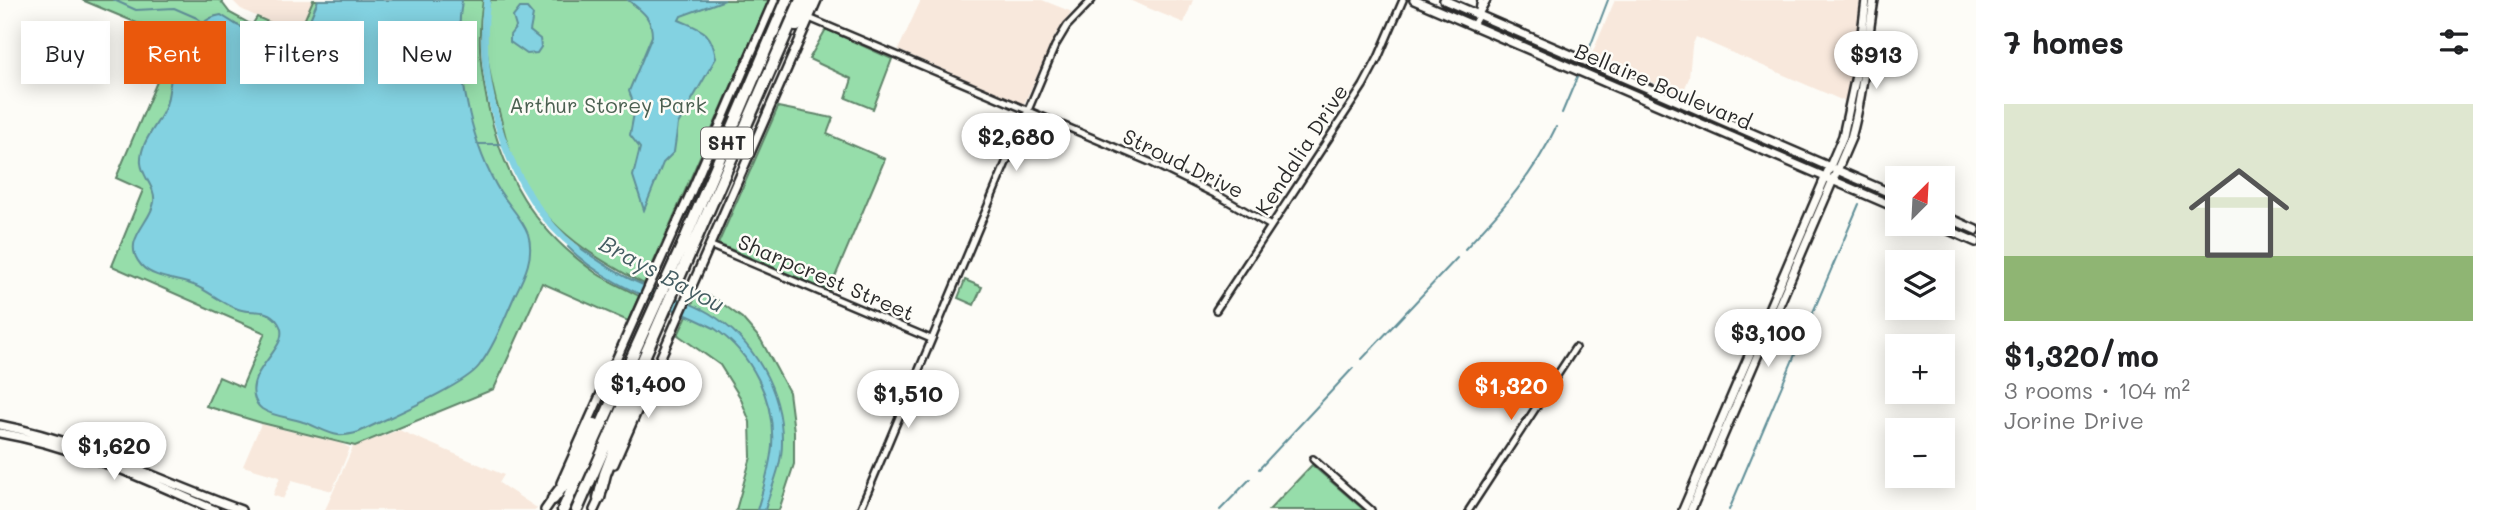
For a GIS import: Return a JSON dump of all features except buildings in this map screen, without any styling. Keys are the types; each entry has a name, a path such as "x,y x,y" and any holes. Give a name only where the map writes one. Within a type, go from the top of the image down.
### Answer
{"highway":[{"name":"SHT","path":"670,288 785,0"},
{"name":"SHT","path":"577,510 636,380 659,313 801,0"},
{"path":"766,81 775,75 810,0"},
{"name":"SHT","path":"564,510 625,373 659,313"},
{"path":"553,499 572,474 612,389 625,373"},
{"path":"599,498 605,474 637,390 636,380"}],"main road":[{"path":"545,510 553,499 652,280 774,0"},
{"path":"594,510 817,0"},
{"name":"Bellaire Boulevard","path":"1414,0 1885,203"},
{"name":"Bellaire Boulevard","path":"1444,0 1885,190"},
{"path":"1835,169 1850,106 1866,0"},
{"path":"1683,510 1774,309 1859,107 1874,0"},
{"path":"1670,110 1675,100"},
{"path":"1850,106 1859,107"},
{"path":"1735,137 1739,128"},
{"path":"1955,221 1976,230"},
{"path":"1955,233 1976,242"},
{"path":"1691,510 1774,309"},
{"path":"0,425 82,446 156,479 215,510"},
{"path":"2,433 18,433 20,429"},
{"path":"2,433 58,446 241,510"}],"street":[{"path":"860,510 1055,46 1068,26 1092,0"},
{"name":"Kendalia Drive","path":"1216,310 1370,74 1403,0"},
{"path":"1478,15 1481,0"},
{"path":"1473,25 1487,0"},
{"name":"Stroud Drive","path":"809,18 1181,177 1271,226"},
{"name":"Sharpcrest Street","path":"709,245 932,339"},
{"path":"1469,510 1575,348"},
{"path":"1313,459 1371,510"}],"shaded area":[{"path":"232,0 313,0 304,21 266,21 241,9"},
{"path":"921,0 1042,0 1072,12 1056,34 1024,104 898,50"},
{"path":"1129,0 1193,0 1184,23"},
{"path":"1615,0 1860,0 1852,74 1846,102 1696,37 1692,46 1689,78 1682,95 1591,56"},
{"path":"261,424 340,443 350,448 332,491 292,480 283,499 273,495 280,477 243,466"},
{"path":"399,430 504,475 499,483 537,508 536,510 325,510 353,447"}],"green space":[{"path":"82,0 220,0 230,13 245,21 240,21 240,84 364,84 364,21 304,21 313,0 483,0 480,38 485,88 494,128 512,177 538,219 554,238 596,273 639,296 628,321 542,283 494,389 355,446 206,406 219,377 242,387 265,333 112,266 143,190 116,178 156,84 226,84 226,21 132,21"},
{"name":"Arthur Storey Park","path":"490,0 769,0 644,284 592,254 560,229 533,199 517,173 490,76 486,24"},
{"path":"826,29 892,59 873,109 846,98 852,79 809,59"},
{"path":"778,107 833,118 827,134 885,159 829,291 718,244"},
{"path":"965,280 982,287 974,305 958,298"},
{"path":"698,291 716,299 742,318 761,340 789,392 794,431 794,464 779,510 736,510 751,457 750,422 740,397 720,365 678,335"},
{"path":"1312,465 1364,510 1269,510"}],"water":[{"path":"318,0 462,0 460,21 378,21 378,84 464,84 471,120 486,166 525,228 530,242 525,274 495,341 479,366 458,383 423,402 359,432 343,435 272,414 257,403 254,385 257,375 280,339 281,330 273,317 264,312 238,309 196,286 152,273 141,265 135,256 134,248 138,232 154,202 153,192 142,168 141,155 146,140 166,105 170,84 226,84 226,21 207,21 211,18 221,15 240,26 240,84 364,84 364,21 309,21"},
{"path":"628,0 725,0 681,16 679,20 708,36 716,58 678,124 674,152 663,163 644,210 633,176 640,148 630,135 635,108 629,91 652,36 652,29 645,15"},
{"path":"520,8 527,8 533,15 530,31 540,39 541,47 537,53 527,54 510,42 510,35 516,27 513,17"},
{"path":"572,242 626,277 709,313 740,337 752,352 771,386 781,424 780,460 765,510 757,510 770,462 770,412 758,380 740,351 714,328 600,273 568,247"}],"waterway":[{"path":"114,0 136,10 174,8 201,21"},
{"name":"Brays Bayou","path":"487,0 484,32 486,67 502,136 515,169 532,200 553,227 577,249"},
{"path":"1587,55 1608,0"},
{"path":"1562,113 1578,75"},
{"path":"1465,249 1527,177 1556,127"},
{"path":"477,144 505,144"},
{"path":"1729,510 1859,204"},
{"path":"1362,359 1457,258"},
{"path":"1259,469 1353,368"},
{"path":"1220,510 1250,479"}]}
